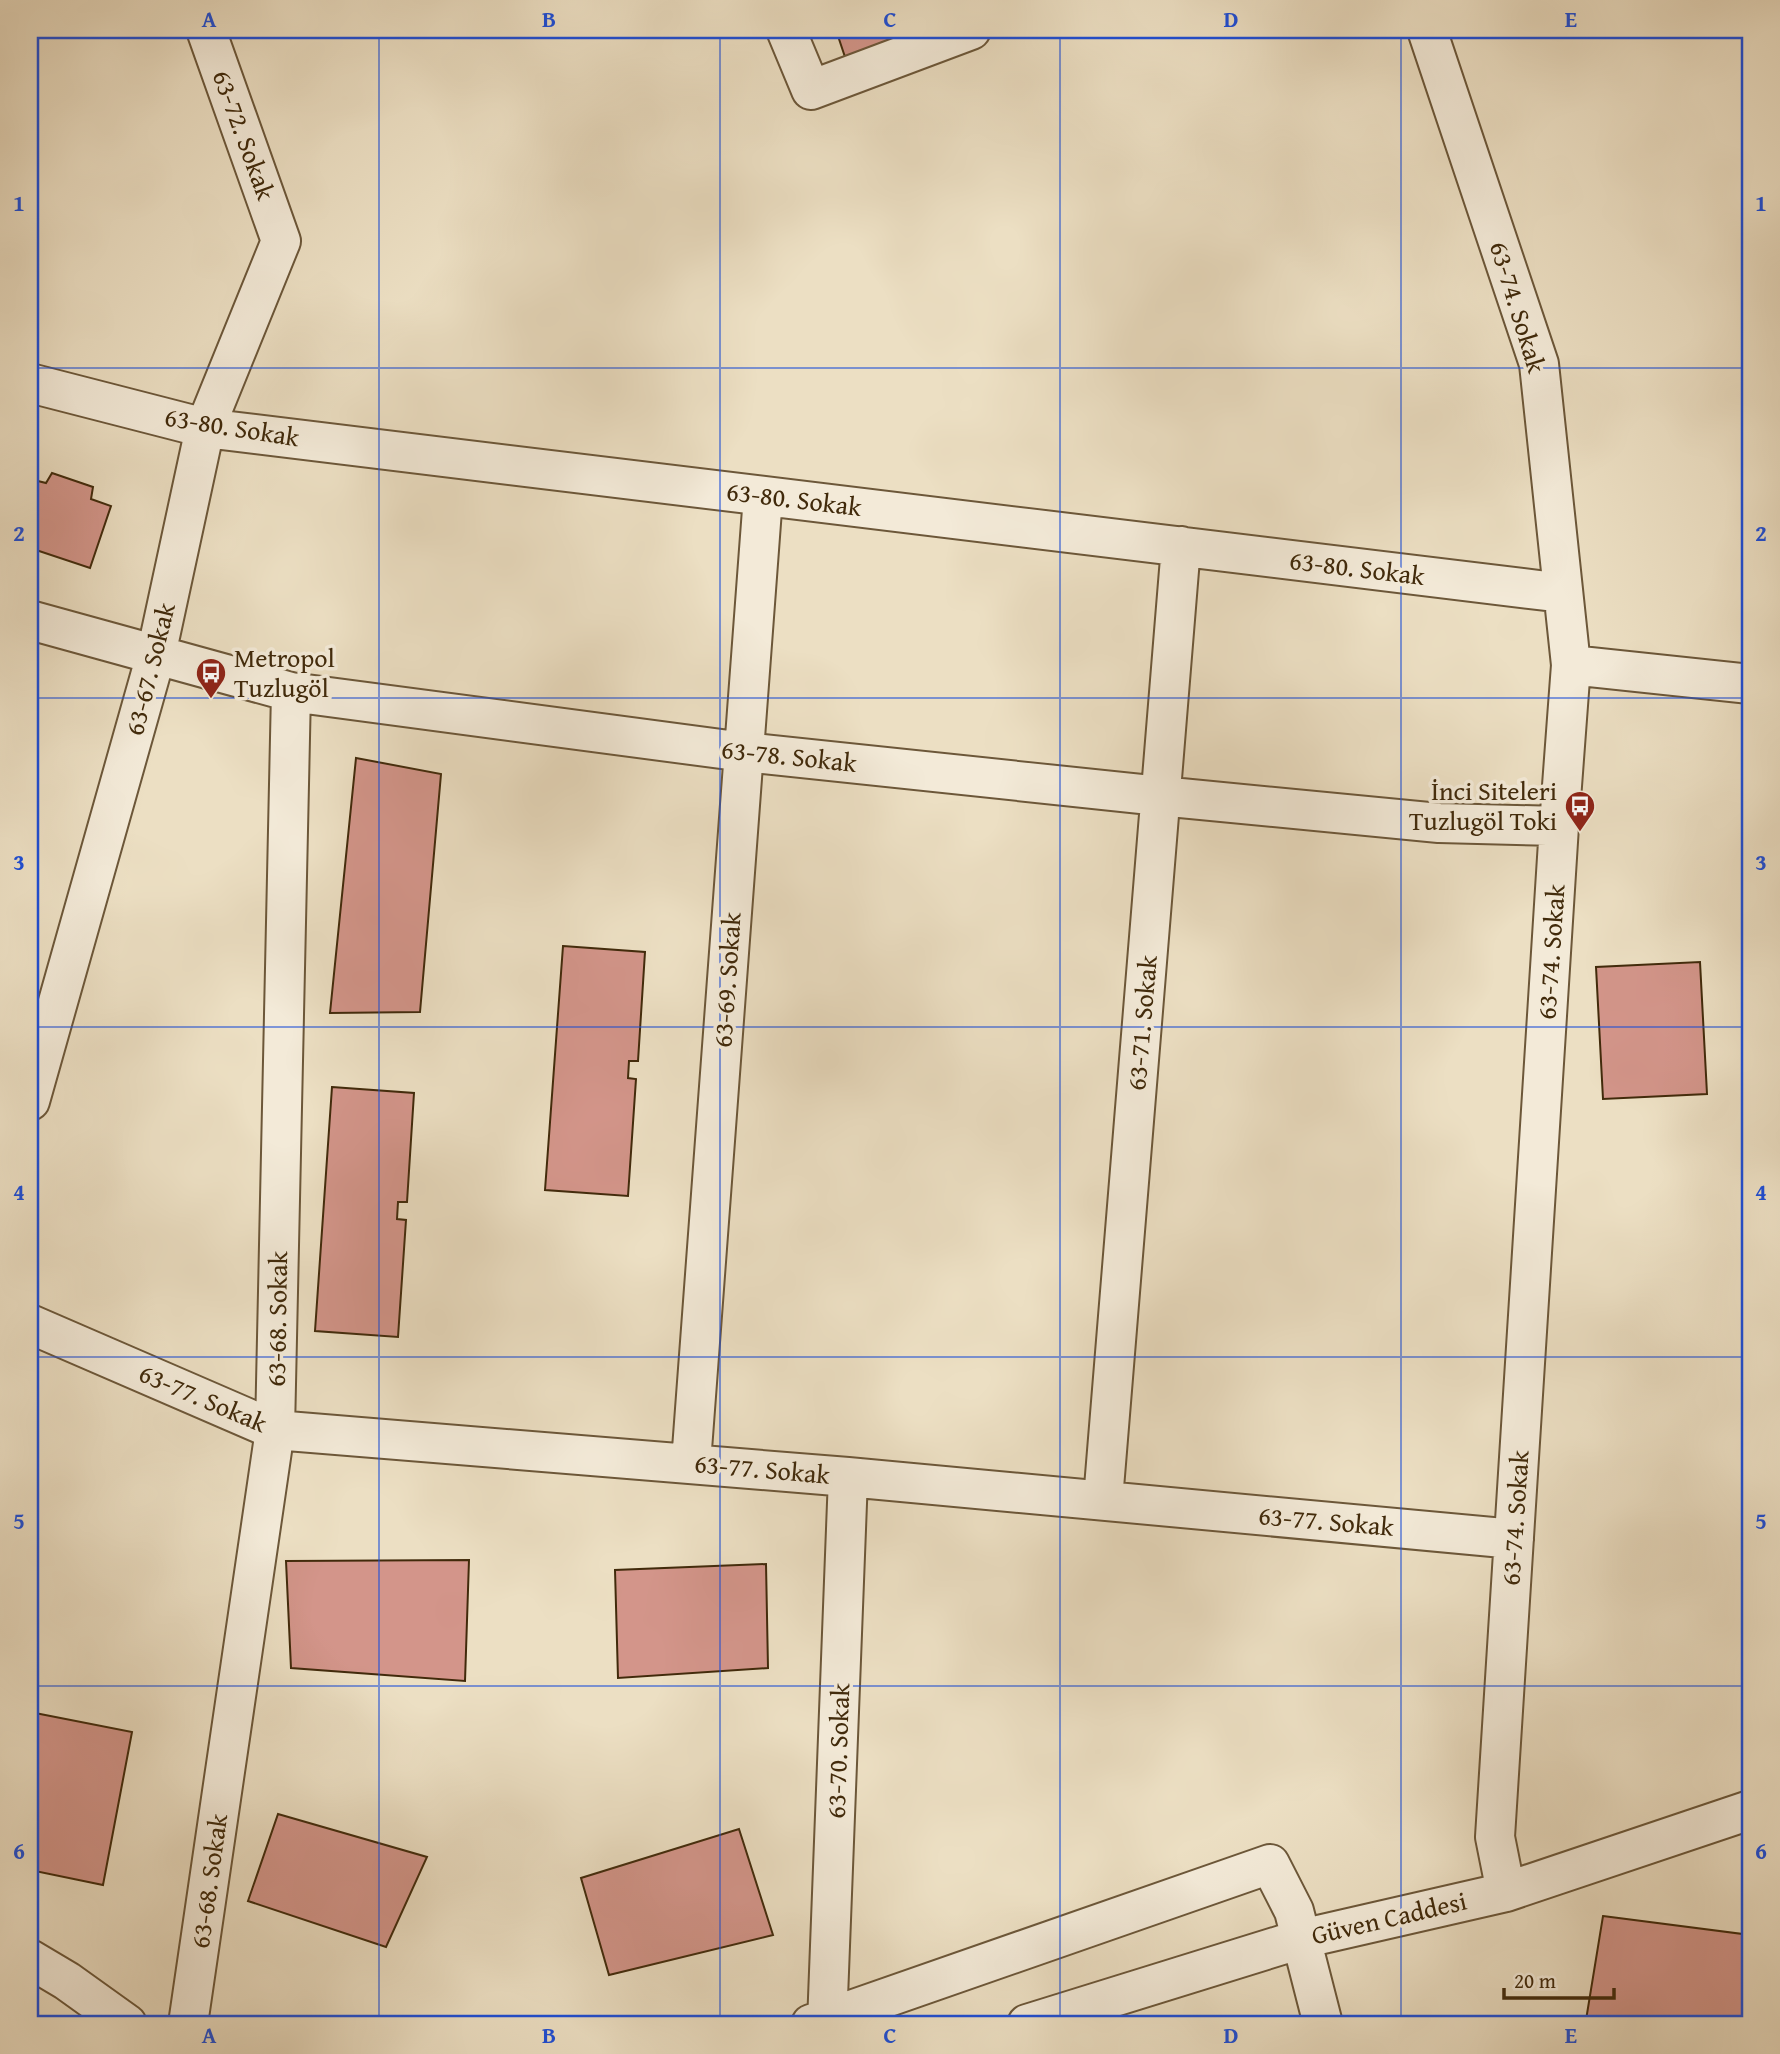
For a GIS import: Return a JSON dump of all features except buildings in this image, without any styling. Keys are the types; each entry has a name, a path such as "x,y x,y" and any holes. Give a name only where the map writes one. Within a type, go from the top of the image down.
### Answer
{"street":[{"name":"63-72. Sokak","path":"206,30 281,241"},
{"path":"786,30 811,90 971,30"},
{"name":"63-74. Sokak","path":"1427,30 1539,364 1571,665 1495,1837 1506,1892"},
{"name":"63-67. Sokak","path":"30,1101 156,655 205,428 281,241"},
{"name":"63-80. Sokak","path":"30,383 205,428 1563,593"},
{"name":"63-69. Sokak","path":"691,1463 763,496"},
{"name":"63-71. Sokak","path":"1102,1500 1181,546"},
{"name":"63-78. Sokak","path":"30,620 291,692 744,752 1160,796 1439,822 1559,826"},
{"path":"1571,665 1750,684"},
{"name":"63-68. Sokak","path":"188,2024 275,1430 291,692"},
{"name":"63-77. Sokak","path":"30,1324 275,1430 691,1463 1514,1539"},
{"name":"63-70. Sokak","path":"822,2022 848,1477"},
{"name":"Güven Caddesi","path":"1027,2024 1301,1939 1506,1892 1750,1810"},
{"path":"822,2022 1270,1864 1293,1911 1323,2024"},
{"path":"30,1959 67,1981 127,2024"}],"place":[{"name":"Metropol Tuzlugöl","path":"211,700"},
{"name":"İnci Siteleri Tuzlugöl Toki","path":"1580,833"}]}
